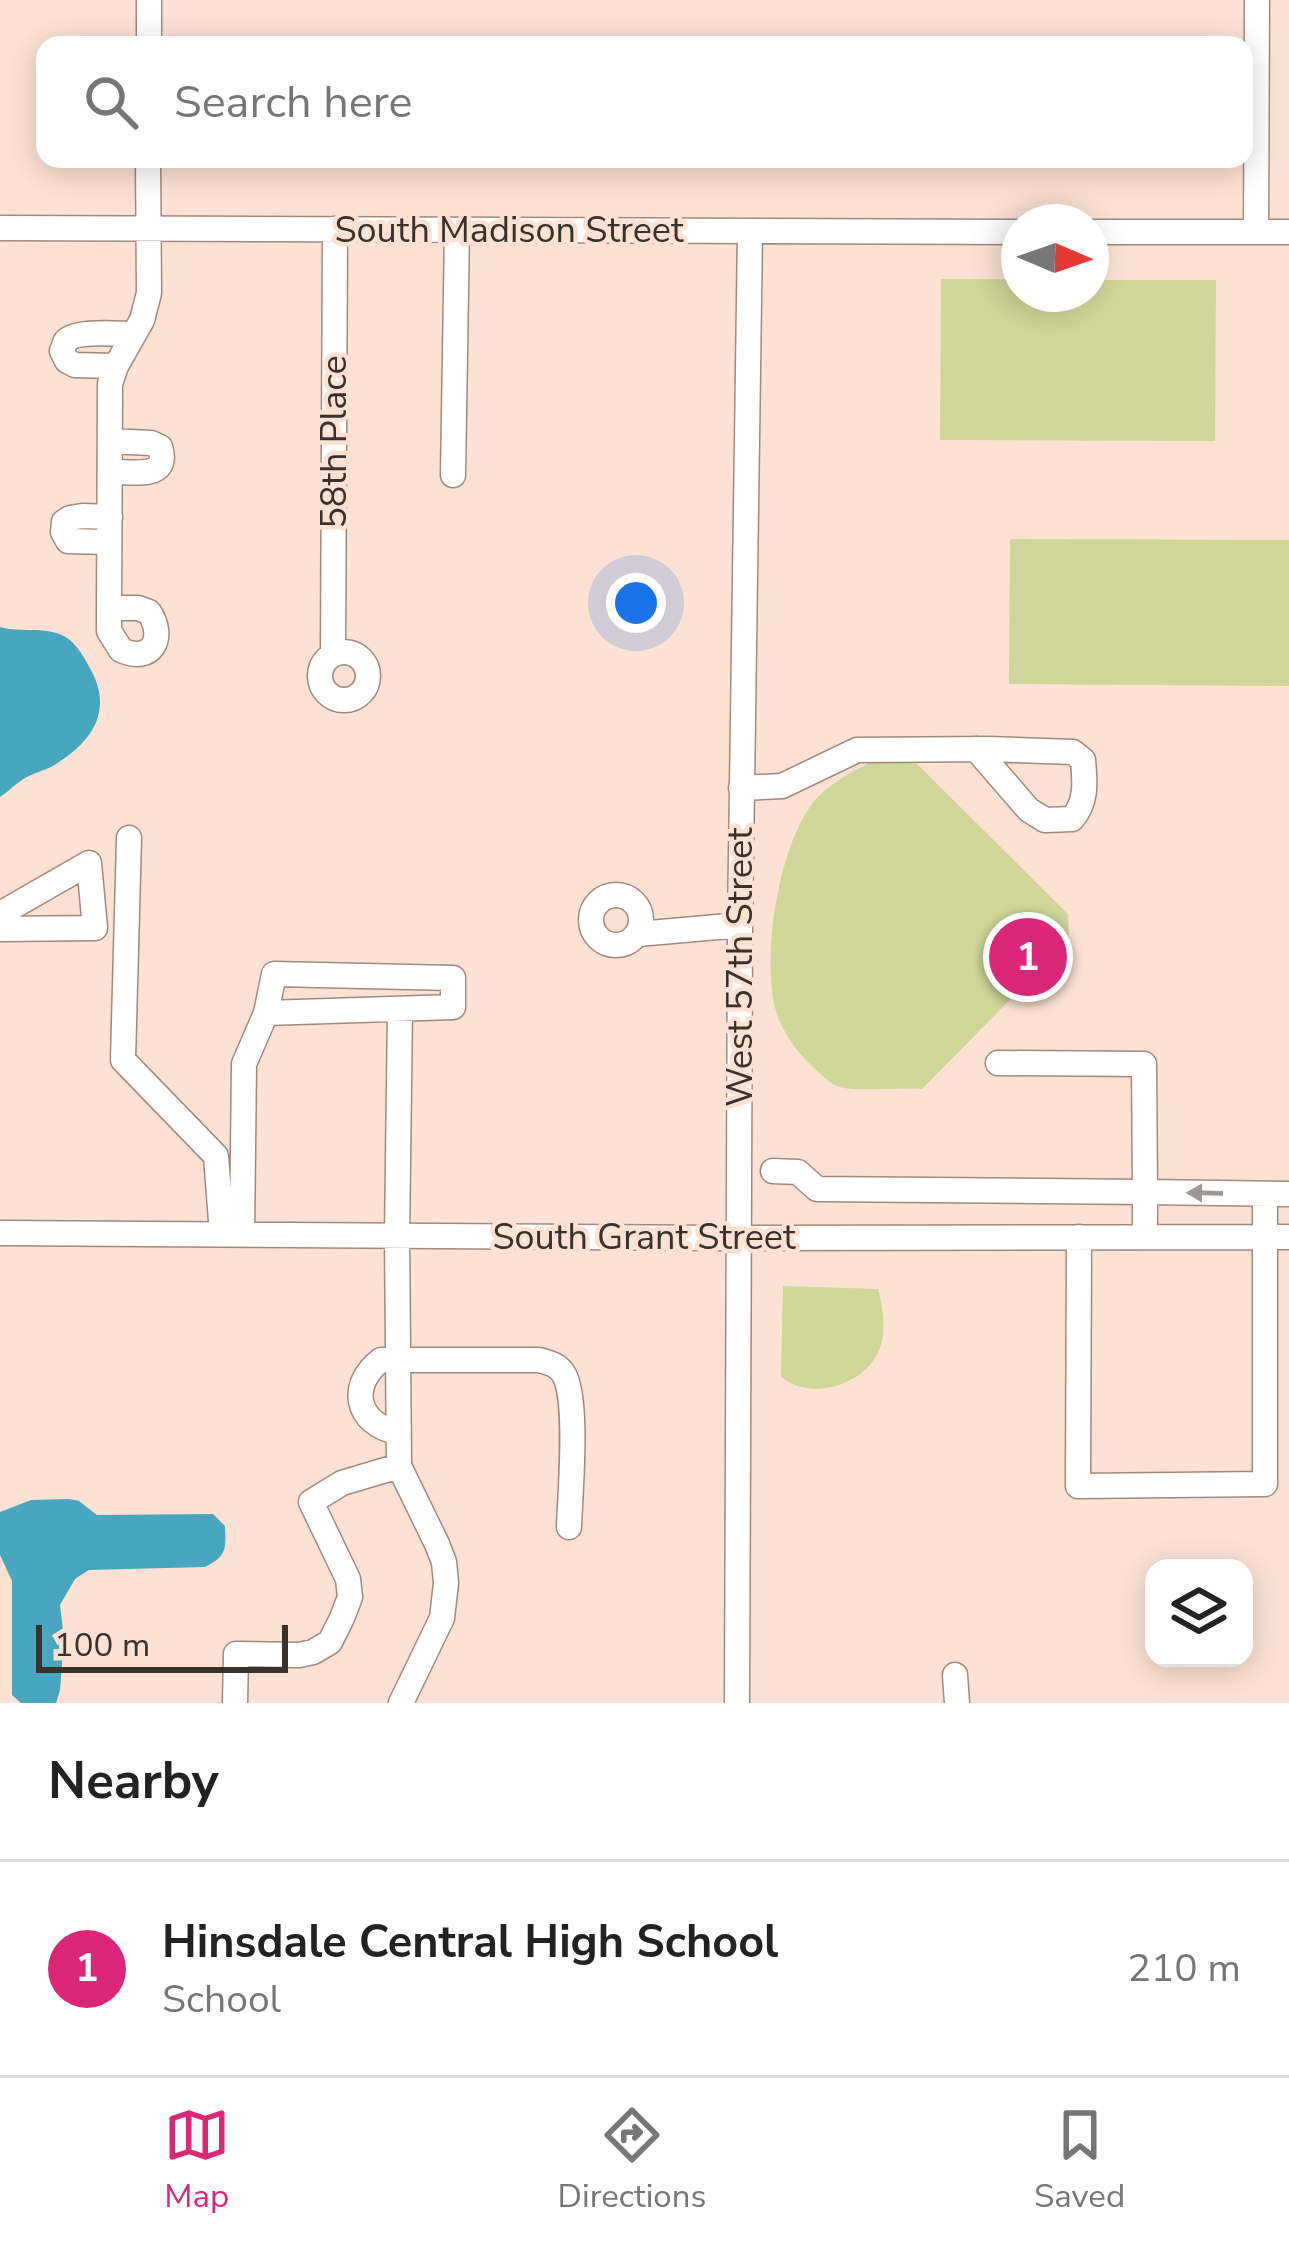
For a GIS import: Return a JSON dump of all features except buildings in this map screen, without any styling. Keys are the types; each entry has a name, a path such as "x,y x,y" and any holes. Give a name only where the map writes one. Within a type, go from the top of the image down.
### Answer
{"street":[{"path":"149,0 149,36"},
{"path":"1256,232 1257,0"},
{"path":"109,608 110,384 142,320 149,293 148,168"},
{"name":"South Madison Street","path":"0,228 1001,232"},
{"name":"58th Place","path":"333,654 335,230"},
{"path":"453,475 457,230"},
{"name":"West 57th Street","path":"737,1703 737,1238 750,231"},
{"path":"1109,232 1289,232"},
{"path":"116,366 68,362 62,351 64,343 83,334 134,334"},
{"path":"110,442 151,443 160,447 164,458 153,472 110,472"},
{"path":"741,788 782,786 857,750 976,749"},
{"path":"129,838 123,1060 216,1156 232,1234"},
{"path":"0,914 89,863 95,928 0,929"},
{"path":"638,934 740,925"},
{"path":"232,1234 244,1064 266,1013 274,974 453,978 453,1007 266,1013"},
{"path":"400,1010 399,1466 437,1544 446,1583 442,1618 401,1703"},
{"path":"998,1063 1144,1064 1145,1237"},
{"path":"738,1154 773,1171 797,1172 817,1189 1277,1194 1277,1484 1078,1486 1079,1237"},
{"path":"738,1189 773,1171"},
{"name":"South Grant Street","path":"0,1232 1277,1237"},
{"path":"397,1432 376,1425 366,1414 360,1392 371,1367 381,1360 539,1360 556,1365 567,1377 572,1400 569,1527"},
{"path":"236,1703 236,1654 313,1652 330,1642 350,1598 348,1579 311,1502 342,1483 399,1466"},
{"path":"956,1675 957,1703"}],"green space":[{"path":"941,279 1001,279 1001,312 1109,312 1109,280 1216,280 1215,441 940,440"},
{"path":"1010,539 1289,540 1289,686 1009,684"},
{"path":"900,747 1068,914 1069,940 922,1089 839,1087 806,1060 779,1020 771,969 775,907 791,845 815,800 844,777"},
{"path":"783,1286 878,1289 883,1334 875,1359 857,1376 835,1386 810,1388 781,1377"}],"water":[{"path":"0,627 49,631 69,639 92,672 100,701 95,726 79,747 0,797"},
{"path":"69,1499 97,1515 213,1514 225,1526 225,1546 218,1559 205,1567 89,1570 75,1579 60,1605 64,1638 56,1703 21,1703 12,1695 12,1581 0,1555 0,1512 31,1500"}],"place":[{"name":"Hinsdale Central High School","path":"1028,957"}]}
